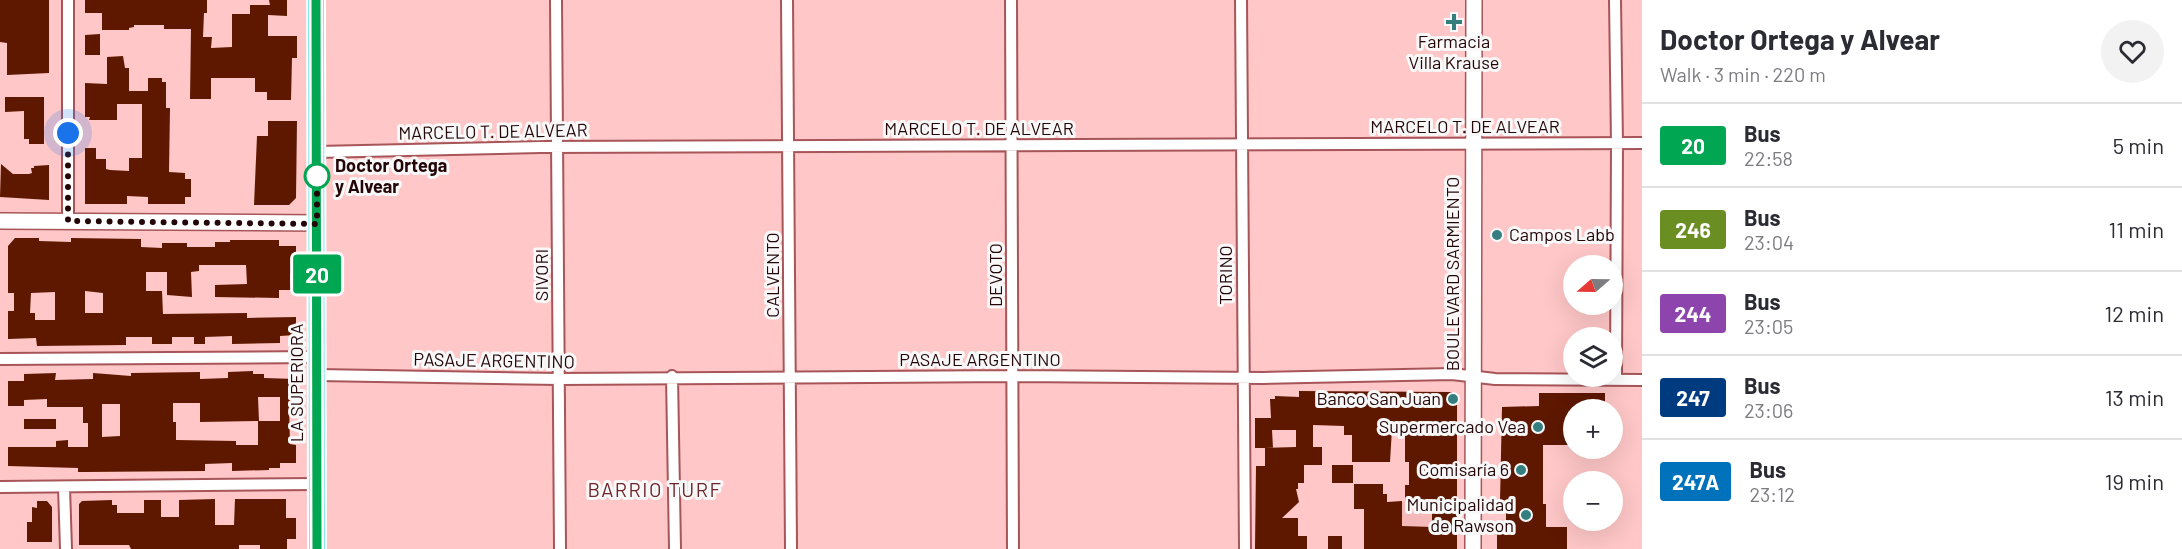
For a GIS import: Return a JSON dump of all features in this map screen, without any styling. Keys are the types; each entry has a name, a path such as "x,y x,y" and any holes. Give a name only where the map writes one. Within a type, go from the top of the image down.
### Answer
{"main road":[{"name":"LA SUPERIORA","path":"316,0 317,549"}],"street":[{"path":"68,0 68,221"},
{"name":"SIVORI","path":"556,0 560,549"},
{"name":"CALVENTO","path":"787,0 791,549"},
{"name":"DEVOTO","path":"1011,0 1013,549"},
{"name":"TORINO","path":"1240,0 1245,549"},
{"name":"BOULEVARD SARMIENTO","path":"1473,549 1474,0"},
{"path":"1615,0 1616,327"},
{"name":"MARCELO T. DE ALVEAR","path":"317,152 557,147 1642,142"},
{"path":"0,221 317,224"},
{"path":"0,359 317,357"},
{"name":"PASAJE ARGENTINO","path":"317,375 559,379 672,376 1243,378 1452,374 1495,379 1563,379"},
{"path":"672,376 675,549"},
{"name":"PASAJE ARGENTINO","path":"1623,379 1642,380"},
{"path":"0,487 317,484"},
{"path":"64,487 66,549"}],"shaded area":[{"path":"1364,502 1457,502 1457,549 1364,549"}],"building":[{"path":"0,0 49,0 49,73 7,75 7,43 0,42"},
{"path":"85,0 207,0 203,37 212,37 211,48 232,47 232,14 250,14 250,5 270,5 269,0 287,0 287,16 268,15 268,36 297,36 297,58 292,58 291,100 267,100 267,92 255,92 255,78 211,78 211,99 190,99 191,29 164,29 164,25 134,25 129,30 102,30 102,13 85,13"},
{"path":"100,34 100,55 85,55 85,35"},
{"path":"123,56 125,68 129,68 129,91 148,91 148,78 162,78 162,82 166,82 166,108 170,108 169,172 185,173 185,179 191,179 191,197 185,197 185,204 148,204 148,197 127,196 127,204 85,204 85,148 96,148 96,159 106,159 106,169 110,170 129,171 129,158 142,158 142,104 117,104 117,120 89,120 90,117 85,117 85,83 107,84 107,57"},
{"path":"5,97 44,97 44,144 29,144 29,139 24,139 24,111 5,112"},
{"path":"268,121 297,121 296,198 289,205 254,205 257,136 268,136"},
{"path":"1,164 13,174 29,174 32,173 31,168 34,166 49,165 49,200 0,197"},
{"path":"15,238 71,242 71,238 141,239 141,247 162,248 162,243 187,243 187,247 215,247 215,242 230,242 230,240 279,240 279,246 296,246 296,274 290,274 291,290 279,290 279,298 215,297 215,285 247,284 246,265 199,265 199,271 191,272 192,297 167,295 167,272 146,272 146,291 162,291 163,314 247,313 247,318 296,317 296,335 280,336 280,343 232,344 232,336 205,337 205,344 194,344 194,337 172,337 172,344 152,344 152,337 126,337 126,345 37,346 36,338 8,339 8,311 14,311 14,293 8,293 8,246","holes":["85,291 103,293 103,313 85,313","55,292 55,320 35,320 35,313 30,313 31,293"]},
{"path":"253,371 253,374 264,374 264,378 296,379 296,405 289,405 290,444 296,445 296,463 280,463 280,468 269,468 269,470 232,471 232,463 205,464 205,471 78,472 78,468 8,466 8,447 56,447 56,441 68,440 68,447 88,447 88,423 83,423 83,407 47,407 47,399 24,400 24,406 8,406 8,381 24,381 24,374 56,373 55,380 93,379 93,373 131,376 131,373 200,372 200,379 228,378 228,372","holes":["258,397 280,397 280,421 259,421","173,403 200,403 200,422 258,421 258,445 236,445 236,441 176,440 176,422 173,422","102,404 120,404 120,436 102,437"]},
{"path":"1299,391 1452,392 1457,398 1457,549 1364,549 1364,509 1354,509 1354,484 1383,484 1383,494 1387,494 1387,502 1402,501 1402,526 1432,527 1432,508 1429,508 1429,502 1405,502 1405,485 1409,485 1409,462 1405,462 1405,430 1392,429 1390,462 1352,462 1352,435 1344,435 1344,426 1313,425 1313,447 1322,447 1322,465 1304,465 1304,483 1298,483 1298,489 1296,489 1299,502 1282,518 1298,518 1298,536 1307,536 1307,549 1255,549 1256,466 1265,466 1265,448 1255,448 1255,418 1271,418 1270,399 1275,399 1275,396 1299,397","holes":["1272,430 1296,430 1296,447 1273,448"]},
{"path":"1539,393 1605,393 1605,399 1563,399 1563,445 1543,445 1543,504 1546,504 1546,527 1563,527 1563,531 1567,531 1567,549 1497,549 1497,534 1506,534 1506,501 1500,501 1502,407 1539,406"},
{"path":"24,419 56,419 56,429 24,429"},
{"path":"1332,465 1353,465 1353,483 1332,483"},
{"path":"215,499 215,525 234,525 235,499 286,499 286,518 296,518 296,539 287,539 287,549 260,549 260,545 239,545 239,549 131,549 129,545 79,545 79,504 82,501 112,500 112,505 117,505 117,513 144,513 144,500 161,500 161,517 179,517 179,500"},
{"path":"37,501 47,501 52,507 52,542 27,542 27,522 32,522 32,507 37,508"},
{"path":"1328,536 1342,536 1342,549 1328,549"}],"bus line":[{"name":"20","path":"316,0 317,549"}],"place":[{"name":"Farmacia Villa Krause","path":"1454,22"},
{"name":"Doctor Ortega y Alvear","path":"317,176"},
{"name":"Campos Labb","path":"1497,235"},
{"name":"Banco San Juan","path":"1453,399"},
{"name":"Supermercado Vea","path":"1538,427"},
{"name":"Comisaría 6","path":"1521,470"},
{"name":"Municipalidad de Rawson","path":"1526,515"}],"district":[{"name":"BARRIO TURF","path":"655,490"}],"route":[{"path":"68,133 68,221 317,224 317,176"}]}
